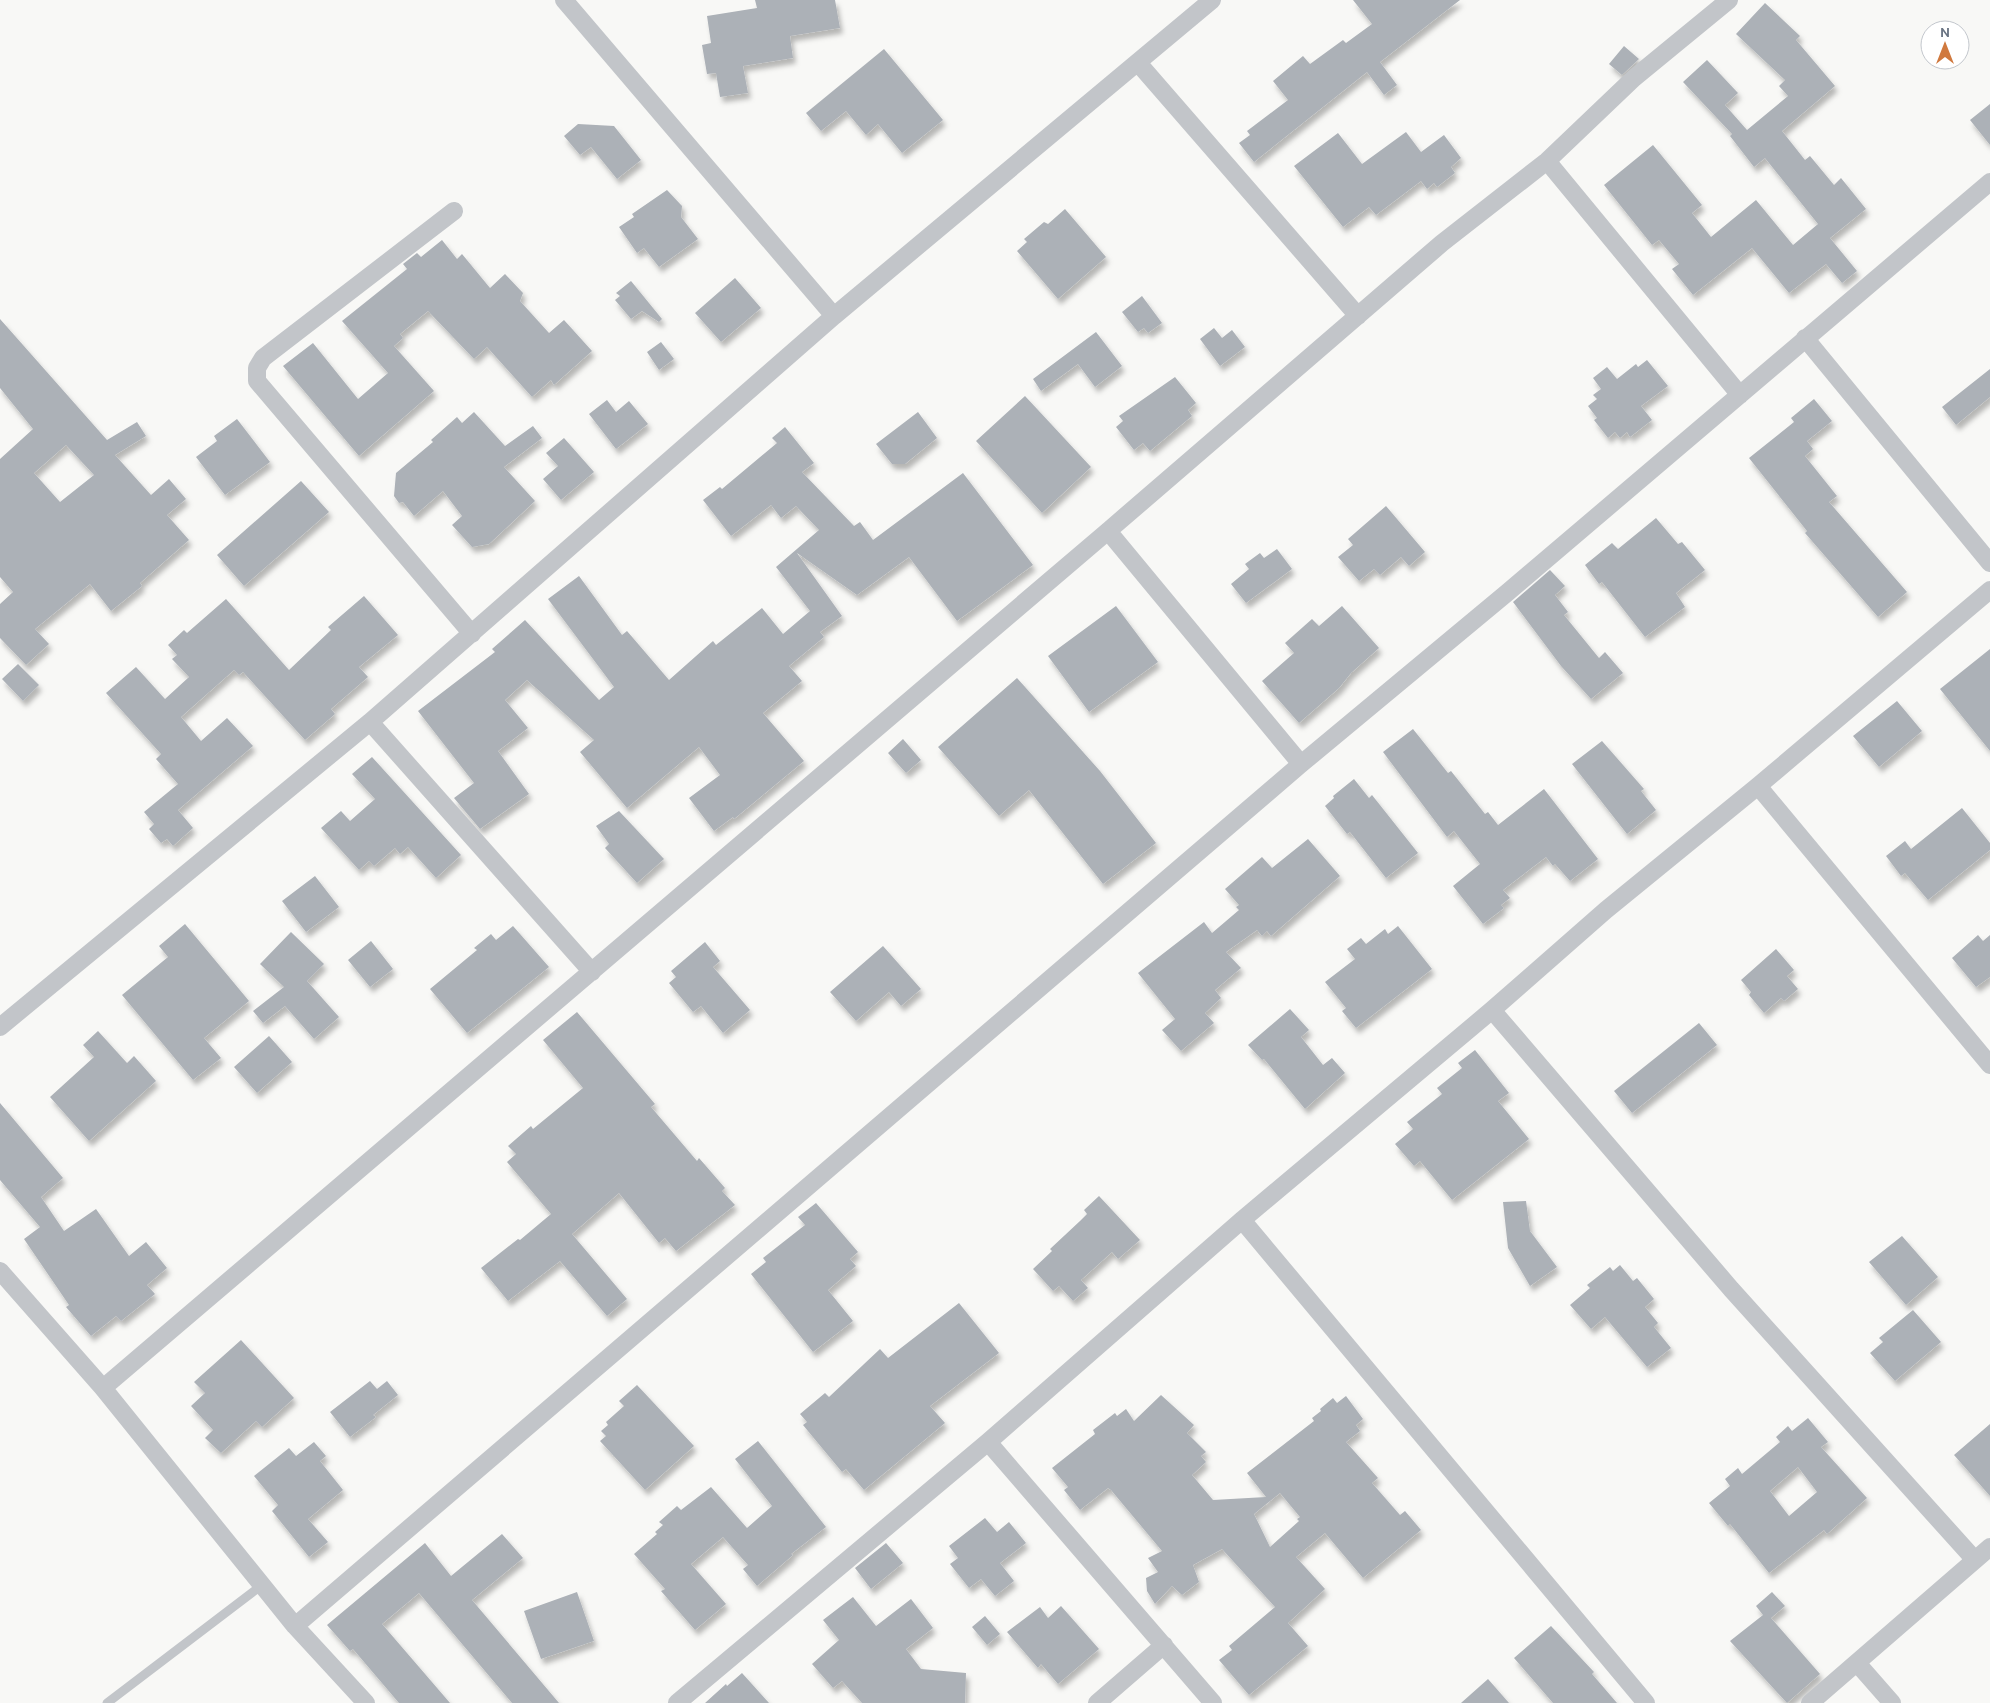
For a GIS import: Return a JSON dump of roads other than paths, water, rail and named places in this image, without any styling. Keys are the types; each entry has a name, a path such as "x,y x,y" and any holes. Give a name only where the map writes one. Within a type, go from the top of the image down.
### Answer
{"street":[{"path":"564,0 834,316"},
{"path":"0,1027 370,722 834,316 1138,64 1212,0"},
{"path":"102,1388 1108,532 1442,243 1547,160 1634,78 1729,0"},
{"path":"1138,64 1358,316"},
{"path":"1547,160 1740,395"},
{"path":"295,1626 1301,764 1508,592 1990,182"},
{"path":"454,211 264,358 257,368 257,381 472,634"},
{"path":"1805,338 1990,563"},
{"path":"1108,532 1301,764"},
{"path":"677,1703 988,1442 1242,1220 1492,1010 1606,910 1758,786 1990,590"},
{"path":"370,722 592,972"},
{"path":"1758,786 1990,1064"},
{"path":"1492,1010 1731,1289 1975,1560"},
{"path":"1242,1220 1646,1703"},
{"path":"0,1271 102,1388 295,1626 366,1703"},
{"path":"988,1442 1213,1703"},
{"path":"1810,1703 1990,1546"},
{"path":"1097,1703 1164,1645"},
{"path":"1857,1663 1892,1703"}],"lane":[{"path":"107,1703 262,1585"}]}
